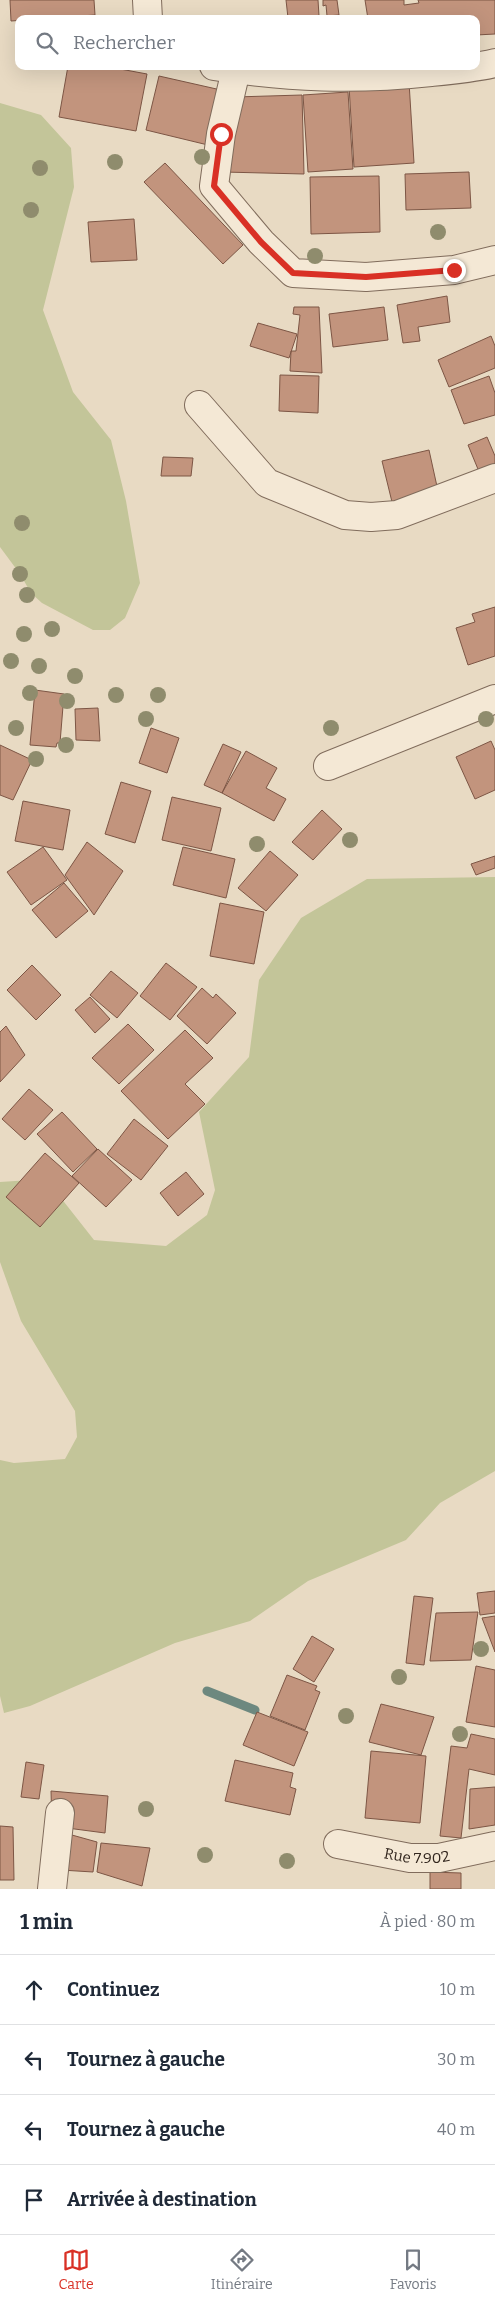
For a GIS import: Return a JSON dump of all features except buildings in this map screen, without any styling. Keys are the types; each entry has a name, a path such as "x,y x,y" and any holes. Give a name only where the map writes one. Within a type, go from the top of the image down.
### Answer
{"street":[{"path":"146,0 148,15"},
{"path":"480,67 495,63"},
{"path":"225,70 221,134 214,186 261,242 293,273 366,277 454,270 495,260"},
{"path":"243,70 316,78 407,74 448,70"},
{"path":"199,405 267,483 345,515 372,517 397,515 495,478"},
{"path":"328,766 495,699"},
{"path":"52,1889 60,1813"},
{"name":"Rue 7.902","path":"338,1844 410,1858 439,1858 495,1846"}],"green space":[{"path":"0,103 41,115 71,148 74,187 43,310 73,392 111,440 126,501 140,583 125,618 110,630 93,630 42,603 31,593 0,547"},
{"path":"495,877 495,1471 440,1503 406,1540 308,1581 250,1621 175,1643 30,1706 4,1713 0,1696 0,1460 14,1463 65,1459 77,1437 75,1411 21,1321 0,1262 0,1182 46,1179 94,1240 166,1246 207,1215 215,1190 199,1112 249,1057 259,980 301,918 367,879"}],"waterway":[{"path":"207,1691 255,1710"}],"route":[{"path":"221,134 214,186 261,242 293,273 366,277 454,270"}]}
